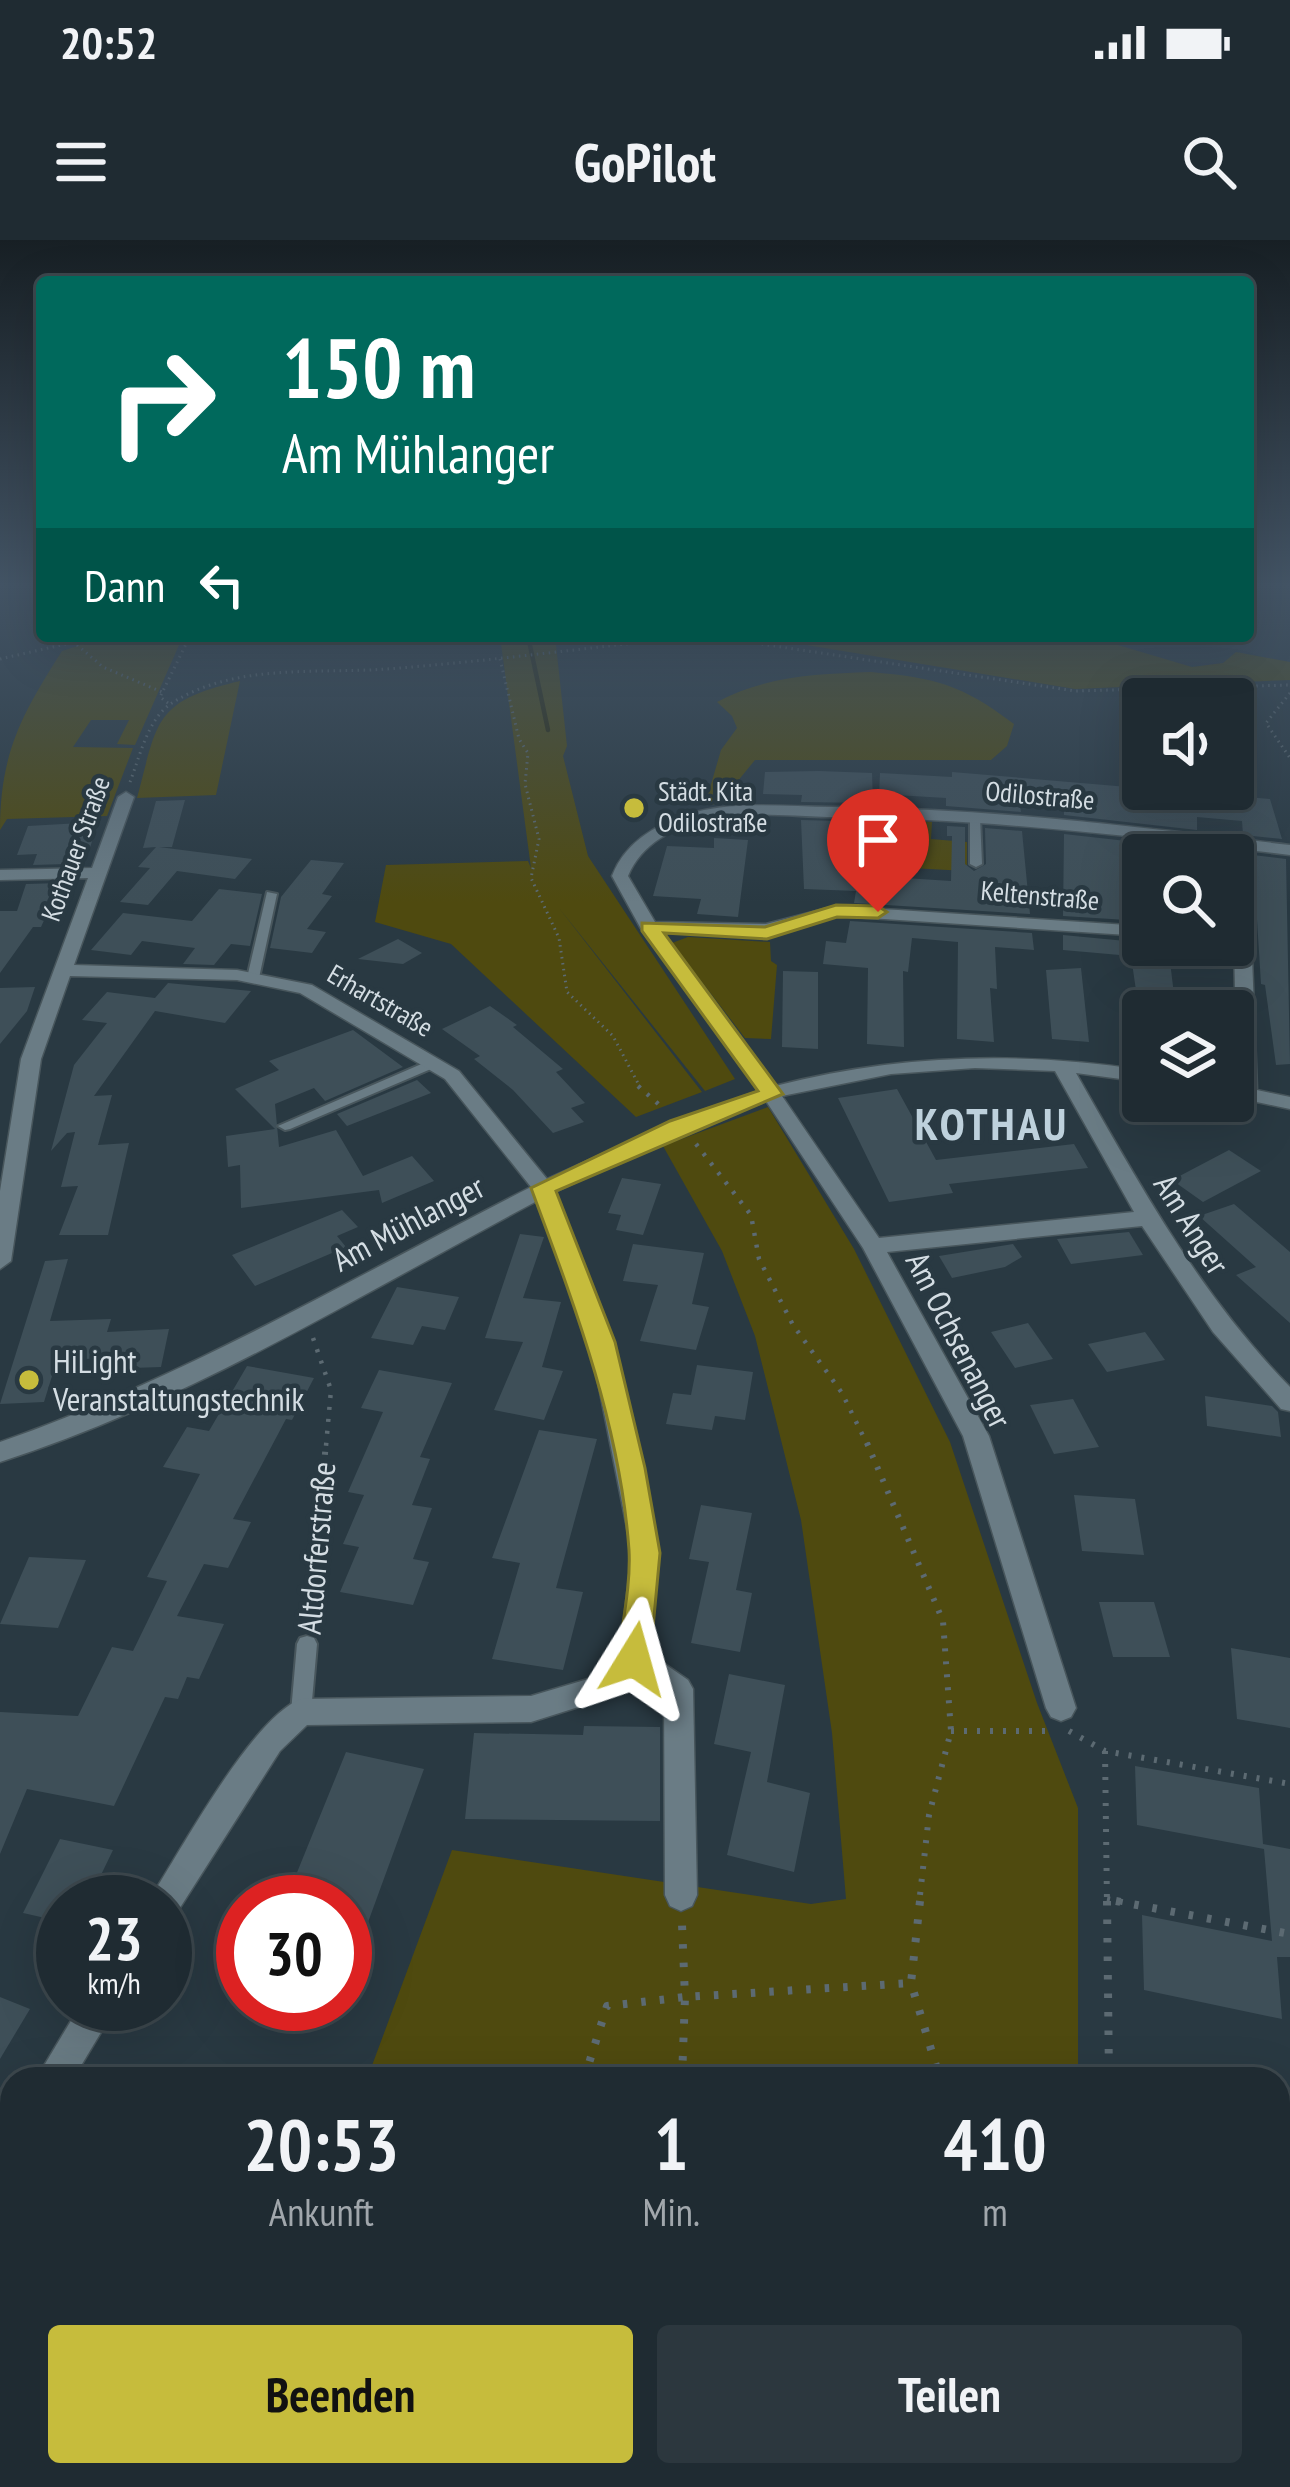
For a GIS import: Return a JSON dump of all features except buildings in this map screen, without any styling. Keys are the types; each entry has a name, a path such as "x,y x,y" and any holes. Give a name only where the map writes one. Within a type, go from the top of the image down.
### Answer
{"street":[{"name":"Kothauer Straße","path":"0,1262 10,1129 61,970 126,797"},
{"name":"Odilostraße","path":"772,1094 649,927 620,876 623,863 642,844 712,813 879,811 1138,834"},
{"name":"Odilostraße","path":"1254,846 1290,850"},
{"path":"0,875 99,873"},
{"name":"Keltenstraße","path":"649,927 767,933 836,911 1122,930"},
{"name":"Erhartstraße","path":"61,970 254,979 306,989 452,1075 543,1188"},
{"name":"Am Mühlanger","path":"0,1452 122,1408 208,1369 543,1188 679,1126 772,1094 857,1074 999,1063 1060,1064 1122,1073"},
{"name":"Am Anger","path":"1060,1064 1148,1218 1222,1330 1290,1402"},
{"name":"Am Ochsenanger","path":"772,1094 873,1246 976,1436 1065,1720"},
{"path":"1254,1095 1290,1103"},
{"path":"183,1875 269,1741 301,1712 531,1709 597,1689 634,1659 645,1553 630,1468 602,1342 543,1188"},
{"path":"873,1246 1148,1218"},
{"path":"634,1659 678,1689 681,1895"},
{"path":"61,2067 83,2031"}],"lane":[{"path":"975,818 976,864"},
{"path":"254,979 272,894"},
{"path":"285,1126 433,1063"},
{"name":"Altdorferstraße","path":"301,1712 307,1644"}],"path":[{"path":"162,693 160,697 169,704 194,693"},
{"path":"508,693 519,739 528,753 522,773 536,813 539,847 531,878 559,938 567,992 613,1036 639,1087 726,1178 751,1215 759,1259 793,1325 842,1393 888,1487 943,1621 950,1731 928,1815 911,1983 936,2067"},
{"path":"1288,695 1267,723 1272,738 1290,758"},
{"name":"Kothauer Straße","path":"126,797 137,756 169,704"},
{"name":"Altdorferstraße","path":"306,1316 331,1390 307,1644"},
{"path":"950,1731 1065,1720 1105,1751 1290,1784"},
{"path":"1105,1751 1109,2067"},
{"path":"681,1895 682,2067"},
{"path":"1107,1899 1290,1934"},
{"path":"588,2067 607,2006 911,1983"}],"shaded area":[{"path":"158,693 135,745 117,744 129,720 91,720 73,747 133,748 107,816 7,819 0,830 9,756 35,695"},
{"path":"238,693 216,795 137,798 156,732 175,706 191,697"},
{"path":"508,693 561,693 567,746 563,756 588,856 735,1079 705,1091 559,908 702,1092 636,1117 451,944 375,922 386,865 528,861 531,868"},
{"path":"735,693 965,693 1014,724 1007,746 991,760 755,760 737,782 737,802 705,805 721,750 737,728 717,702"},
{"path":"876,818 932,822 931,839 967,842 967,871 872,866"},
{"path":"688,937 770,942 771,961 777,965 771,1039 745,1038 672,943"},
{"path":"768,1107 854,1249 950,1442 1037,1703 1078,1808 1078,2067 371,2067 452,1850 811,1904 846,1899 832,1733 801,1520 755,1336 722,1251 663,1146"}],"waterway":[{"path":"540,693 548,730"}],"place":[{"name":"Städt. Kita Odilostraße","path":"634,808"},
{"name":"HiLight Veranstaltungstechnik","path":"29,1380"}],"district":[{"name":"KOTHAU","path":"992,1124"}],"route":[{"path":"634,1659 645,1553 630,1468 602,1342 543,1188 679,1126 772,1094 649,927 767,933 836,911 878,912"}]}
